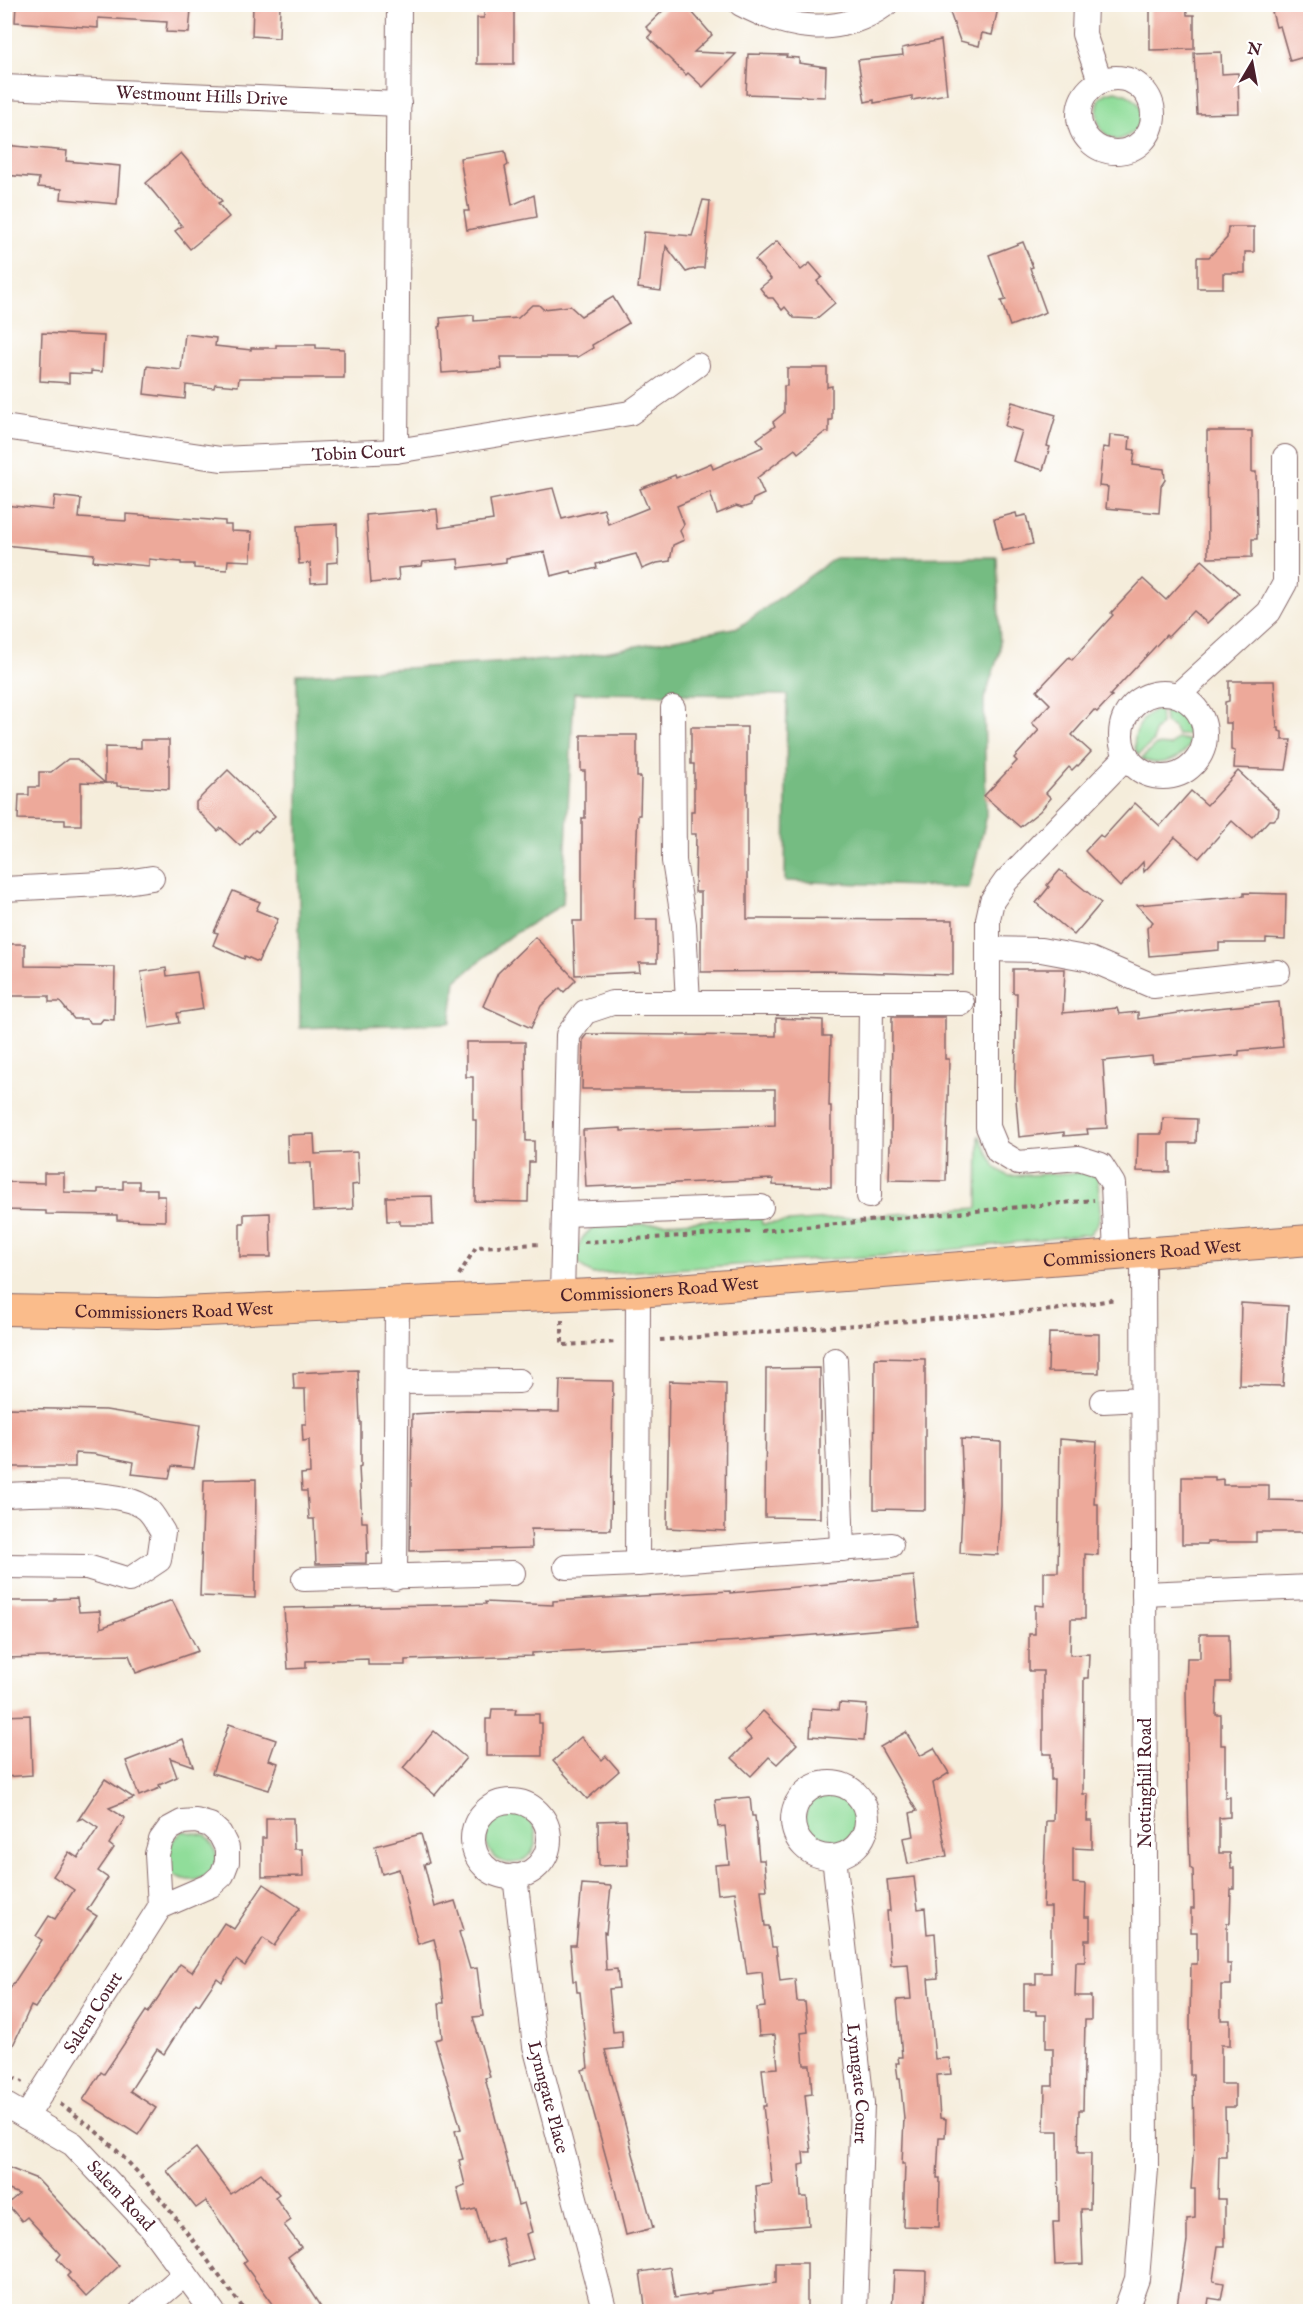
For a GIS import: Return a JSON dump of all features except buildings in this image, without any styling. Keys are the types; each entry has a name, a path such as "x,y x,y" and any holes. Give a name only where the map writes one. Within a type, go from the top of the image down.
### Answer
{"main road":[{"name":"Commissioners Road West","path":"4,1310 158,1313 638,1292 1311,1240"}],"street":[{"path":"396,451 399,4"},
{"path":"741,4 764,16 816,27 842,26 869,16 886,4"},
{"path":"1085,4 1084,34 1100,81"},
{"name":"Westmount Hills Drive","path":"4,87 399,104"},
{"name":"Tobin Court","path":"4,427 221,459 396,451 630,413 697,365"},
{"path":"1178,695 1269,612 1285,583 1284,457"},
{"path":"1153,694 1178,695 1200,714 1204,728 1204,742 1199,756 1195,762 1177,774 1163,777 1149,774 1136,767 1127,756 1122,744 1121,731 1124,718 1141,699 1153,694"},
{"path":"673,708 674,861 684,924 688,1003"},
{"path":"1127,756 1006,881 992,901 988,919 988,949 1041,950 1090,959 1153,986 1278,972"},
{"path":"4,889 120,883 152,878"},
{"name":"Nottinghill Road","path":"988,949 988,1127 998,1151 1018,1163 1079,1158 1101,1165 1113,1184 1114,1198 1129,1253 1143,1399 1146,2169 1137,2279 1125,2312"},
{"path":"562,1296 568,1035 585,1012 612,1003 962,1003"},
{"path":"869,1196 871,1003"},
{"path":"564,1214 761,1207"},
{"path":"637,1564 638,1292"},
{"path":"395,1578 397,1303"},
{"path":"835,1360 842,1549"},
{"path":"397,1382 519,1381"},
{"path":"1103,1401 1143,1399"},
{"path":"4,1495 81,1494 132,1501 148,1510 164,1532 159,1560 129,1580 87,1567 4,1566"},
{"path":"566,1567 637,1564 891,1545"},
{"path":"304,1579 513,1574"},
{"path":"1144,1594 1311,1587"},
{"name":"Lynngate Court","path":"834,1857 862,2104 855,2312"},
{"name":"Lynngate Place","path":"515,1876 535,2046 605,2312"},
{"name":"Salem Court","path":"26,2117 159,1907"},
{"name":"Salem Road","path":"4,2104 73,2144 149,2225 213,2312"},
{"path":"141,2312 185,2274"}],"path":[{"path":"443,1301 476,1247 782,1230 1114,1198"},
{"path":"562,1296 562,1345 638,1342 1053,1310 1116,1299"},
{"path":"4,2074 31,2086"}],"green space":[{"path":"1115,91 1135,100 1142,114 1136,129 1128,136 1117,140 1105,134 1097,117 1100,98"},
{"path":"997,557 1000,651 984,699 986,819 969,888 785,881 787,695 574,693 563,904 506,939 456,981 450,1023 300,1028 297,674 567,659 739,627 835,558"},
{"path":"1166,707 1184,716 1190,724 1192,735 1177,735 1173,727 1165,723 1164,709"},
{"path":"1160,708 1161,724 1154,732 1153,742 1138,755 1135,741 1138,727 1142,720"},
{"path":"1177,738 1191,741 1188,748 1177,757 1156,763 1141,759 1156,745 1170,746"},
{"path":"979,1135 995,1167 1008,1176 1092,1172 1098,1179 1100,1211 1098,1223 1090,1234 911,1254 593,1274 577,1261 581,1241 595,1227 761,1217 762,1224 978,1208"},
{"path":"831,1793 841,1795 849,1801 855,1809 857,1819 855,1829 849,1837 841,1843 831,1845 821,1843 813,1837 807,1829 805,1819 807,1809 813,1801 821,1795"},
{"path":"516,1813 529,1820 535,1828 535,1848 529,1856 521,1862 506,1863 493,1856 487,1848 486,1833 493,1820 501,1814"},
{"path":"183,1831 206,1835 213,1844 215,1865 211,1872 196,1880 177,1877 169,1870 166,1847"}]}
